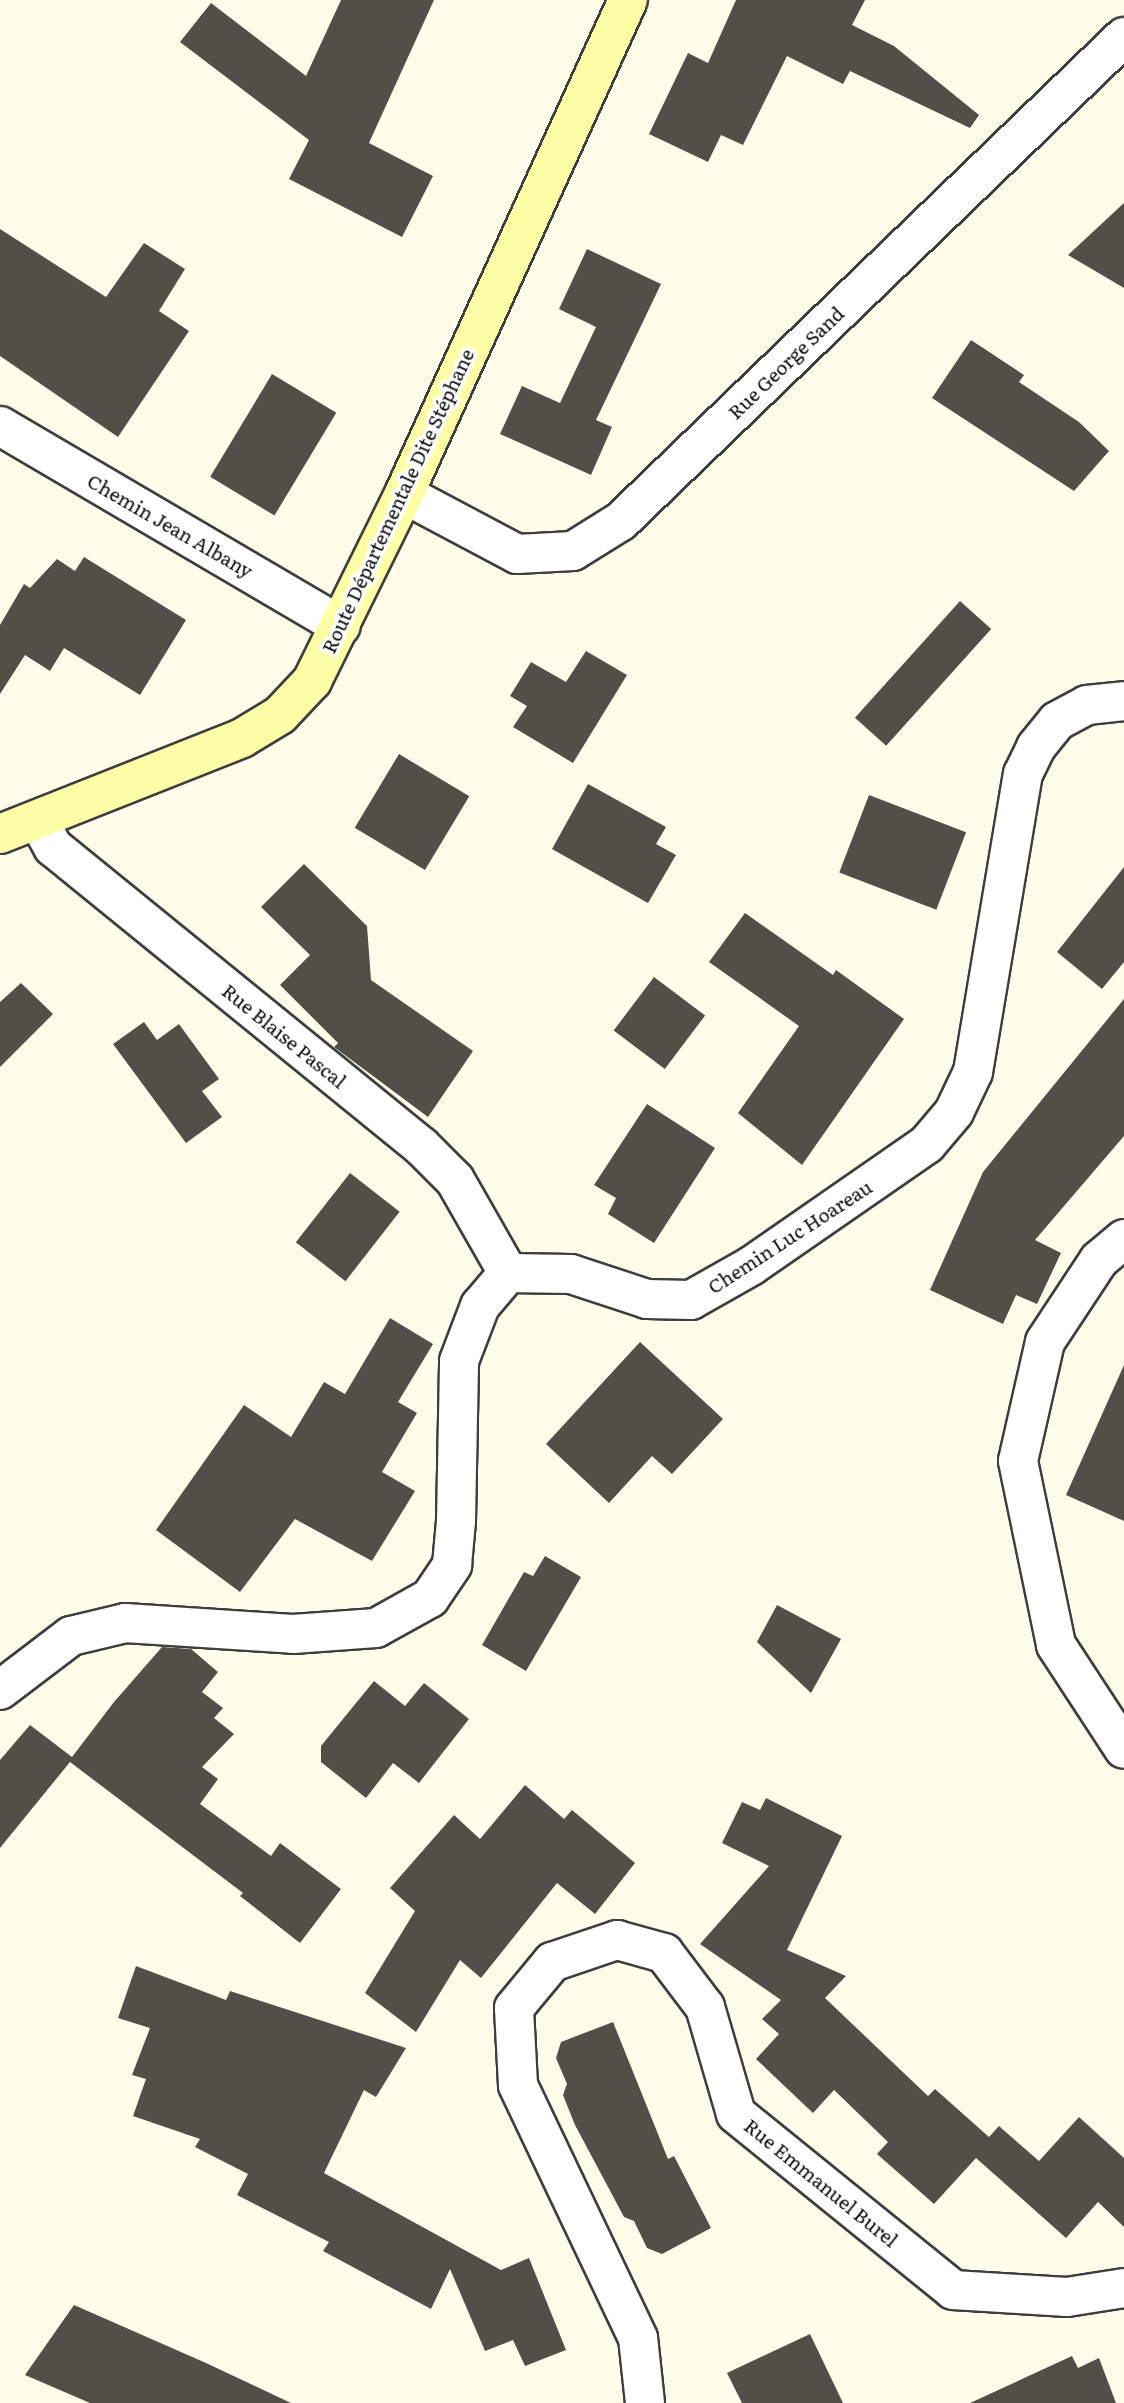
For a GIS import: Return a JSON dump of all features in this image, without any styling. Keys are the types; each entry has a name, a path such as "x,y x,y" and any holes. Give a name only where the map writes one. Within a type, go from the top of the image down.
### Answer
{"main road":[{"name":"Route Départementale Dite Stéphane","path":"0,834 242,738 280,715 312,681 404,494 628,0"}],"street":[{"name":"Rue George Sand","path":"404,494 517,554 573,551 621,521 1124,37"},
{"name":"Chemin Jean Albany","path":"0,426 341,626"},
{"name":"Chemin Luc Hoareau","path":"508,1273 571,1273 647,1300 691,1300 751,1266 927,1144 954,1112 973,1072 1023,774 1036,747 1057,721 1087,705 1124,701"},
{"name":"Rue Blaise Pascal","path":"38,820 53,847 421,1146 454,1180 508,1273"},
{"path":"1124,1239 1099,1260 1045,1342 1018,1461 1056,1645 1124,1749"},
{"path":"0,1690 71,1636 125,1623 293,1634 376,1628 430,1598 452,1566 459,1361 481,1306 508,1273"},
{"name":"Rue Emmanuel Burel","path":"645,2403 638,2338 518,2085 516,2059 514,2008 552,1962 617,1940 664,1953 705,2007 736,2114 953,2290 1067,2297 1124,2288"}],"building":[{"path":"341,0 434,0 369,143 433,176 402,237 289,179 309,140 180,42 211,3 306,76"},
{"path":"736,0 865,0 852,25 894,46 979,115 970,128 850,71 843,84 787,56 743,145 721,135 708,162 649,134 688,53 708,63"},
{"path":"1124,203 1124,288 1068,255"},
{"path":"0,229 106,297 144,243 185,269 159,311 189,331 118,437 0,356"},
{"path":"587,249 661,284 596,420 612,427 591,475 500,434 522,386 560,403 596,327 559,309"},
{"path":"971,340 1024,375 1019,382 1079,422 1109,451 1074,491 932,398"},
{"path":"272,374 336,413 274,515 210,477"},
{"path":"84,557 186,620 140,695 64,648 50,671 25,655 0,694 0,625 24,584 30,588 57,559 75,571"},
{"path":"960,601 991,629 886,746 855,718"},
{"path":"586,651 627,675 573,763 513,727 527,706 510,696 531,662 566,682"},
{"path":"399,754 469,796 425,870 355,828"},
{"path":"588,784 666,827 656,844 676,855 648,903 552,849"},
{"path":"869,795 966,832 936,910 839,872"},
{"path":"304,864 367,926 371,980 473,1051 428,1117 334,1047 338,1043 280,985 310,955 261,907"},
{"path":"1124,867 1124,962 1102,989 1057,952"},
{"path":"745,913 833,975 836,970 904,1019 802,1165 738,1113 799,1026 709,962"},
{"path":"654,977 705,1016 665,1069 614,1031"},
{"path":"21,983 53,1014 0,1067 0,1002"},
{"path":"1124,999 1124,1136 1035,1240 1061,1253 1037,1304 1016,1295 1003,1324 930,1290 983,1172"},
{"path":"144,1022 157,1040 179,1024 219,1079 202,1091 222,1117 186,1143 113,1044"},
{"path":"647,1104 715,1148 654,1243 608,1214 616,1198 594,1185"},
{"path":"350,1173 400,1212 345,1281 296,1242"},
{"path":"390,1318 433,1344 398,1402 417,1413 382,1472 415,1491 372,1561 295,1519 240,1592 156,1530 244,1405 291,1437 324,1382 345,1394"},
{"path":"640,1342 723,1419 672,1474 652,1456 609,1503 546,1444"},
{"path":"1124,1365 1124,1521 1066,1495"},
{"path":"545,1556 581,1577 526,1671 482,1645 524,1572 533,1576"},
{"path":"777,1605 841,1639 811,1693 757,1642"},
{"path":"162,1647 191,1649 218,1672 202,1692 223,1708 214,1718 234,1734 202,1767 218,1779 200,1804 271,1856 280,1843 341,1889 300,1943 240,1896 243,1893 70,1762 0,1848 0,1760 30,1725 72,1757 114,1702"},
{"path":"374,1681 405,1706 424,1683 469,1719 419,1783 393,1763 366,1798 321,1762 321,1746"},
{"path":"525,1785 564,1819 572,1810 635,1863 595,1914 557,1883 481,1978 460,1960 416,2032 365,1993 415,1911 390,1888 454,1815 480,1839"},
{"path":"766,1798 842,1836 787,1950 846,1976 825,1998 928,2096 935,2089 989,2137 999,2126 1039,2161 1079,2117 1124,2158 1124,2227 1098,2202 1066,2238 976,2158 934,2204 877,2154 888,2142 834,2090 813,2113 756,2059 779,2034 762,2019 781,2000 700,1944 769,1866 722,1843 742,1802 760,1810"},
{"path":"136,1966 226,2000 230,1991 406,2048 376,2097 364,2090 324,2173 501,2270 529,2258 566,2350 525,2366 513,2340 485,2351 450,2269 431,2309 323,2251 329,2242 237,2195 248,2174 195,2147 200,2139 133,2116 146,2079 132,2075 150,2028 118,2018"},
{"path":"613,2022 668,2159 674,2156 711,2228 662,2254 647,2248 634,2221 624,2217 575,2125 563,2095 567,2084 556,2058 561,2042"},
{"path":"74,2305 291,2403 90,2403 25,2375"},
{"path":"810,2334 843,2403 742,2403 727,2373"},
{"path":"1072,2356 1078,2368 1099,2358 1116,2403 970,2403"}]}
